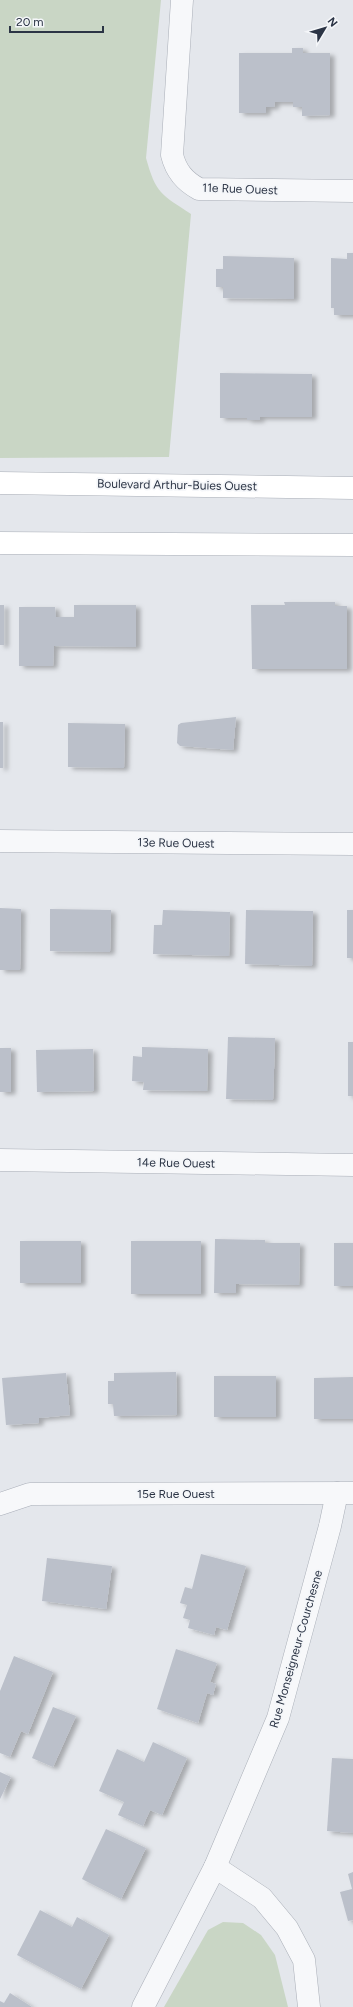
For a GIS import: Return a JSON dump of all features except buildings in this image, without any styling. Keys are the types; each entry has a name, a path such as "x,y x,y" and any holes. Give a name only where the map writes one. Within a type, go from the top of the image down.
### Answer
{"street":[{"name":"11e Rue Ouest","path":"182,4 172,155 174,166 181,176 199,189 353,191"},
{"name":"Boulevard Arthur-Buies Ouest","path":"0,483 353,488"},
{"path":"0,542 353,545"},
{"name":"13e Rue Ouest","path":"0,841 353,844"},
{"name":"14e Rue Ouest","path":"0,1160 353,1165"},
{"name":"15e Rue Ouest","path":"0,1504 30,1494 345,1493"},
{"name":"Rue Monseigneur-Courchesne","path":"143,2007 215,1868 278,1718 330,1526 345,1493"},
{"path":"215,1868 262,1898 287,1928 304,1960 309,2007"}],"green space":[{"path":"0,0 161,0 146,158 153,179 161,192 191,214 169,457 0,458"},
{"path":"223,1922 243,1923 261,1935 275,1955 288,2007 164,2007 208,1930"}]}
